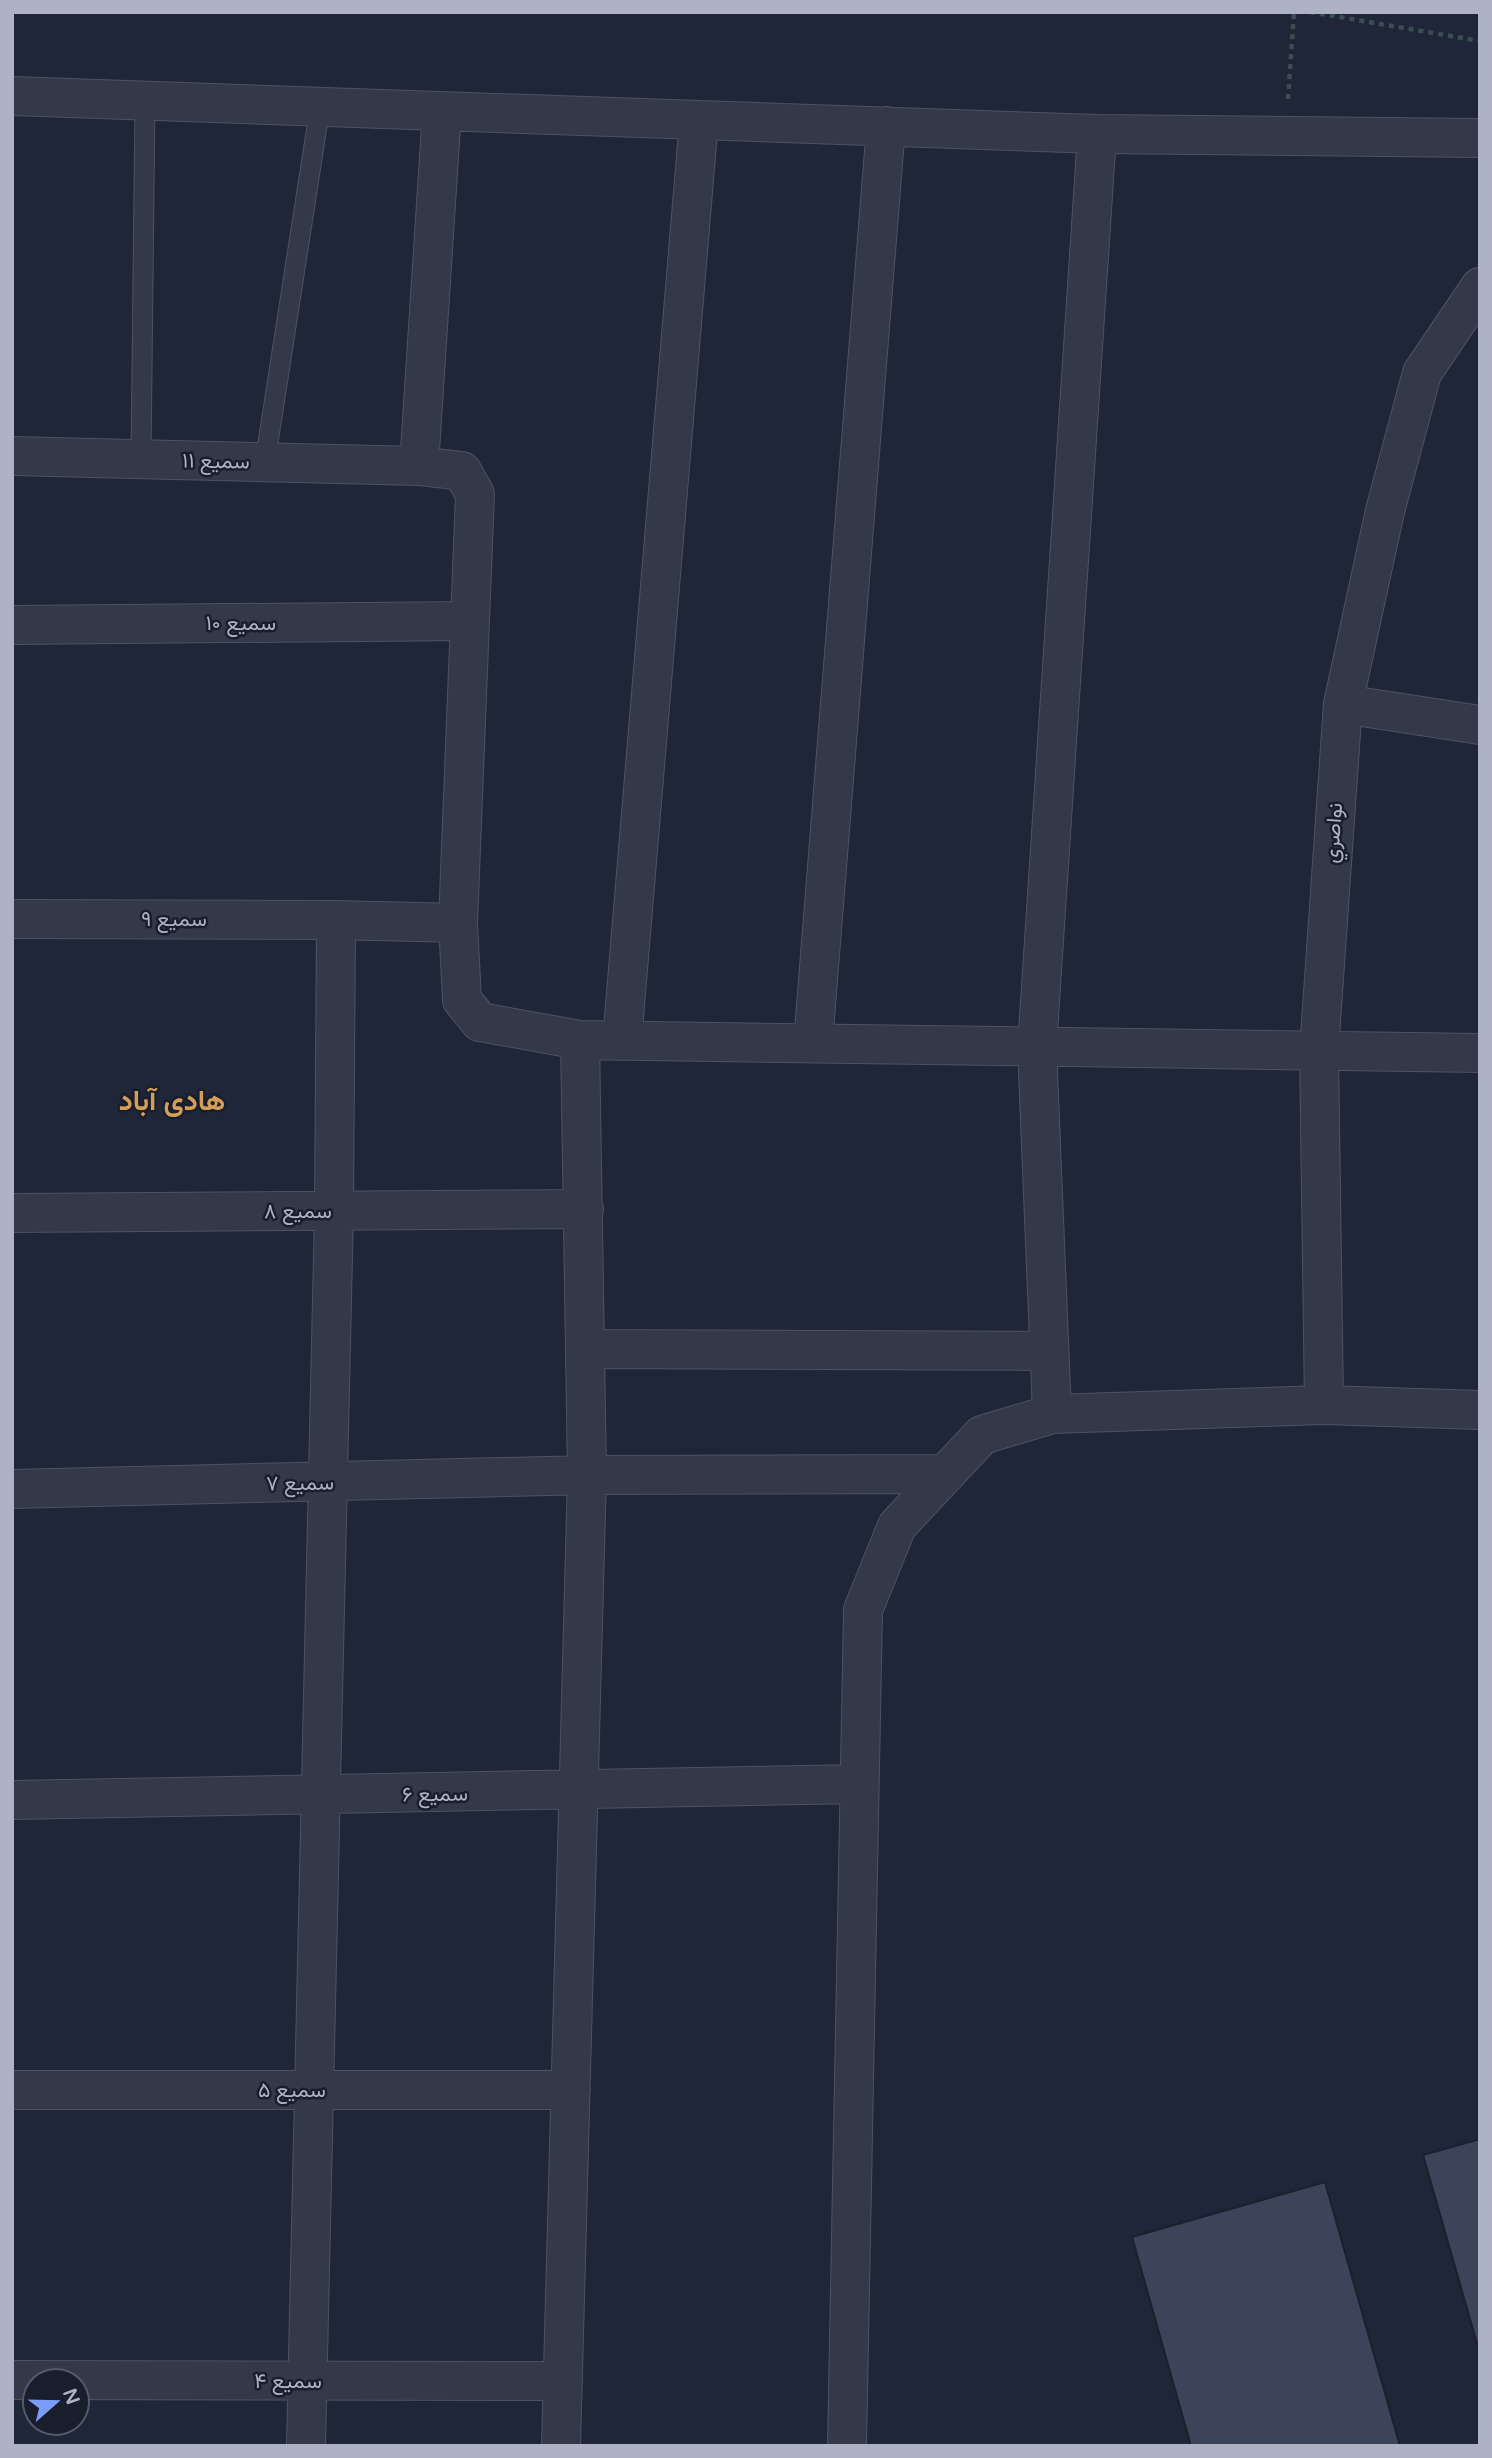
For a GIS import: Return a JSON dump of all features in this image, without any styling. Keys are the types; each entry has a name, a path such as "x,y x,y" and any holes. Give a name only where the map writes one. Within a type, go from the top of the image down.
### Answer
{"street":[{"path":"12,96 1097,134 1480,138"},
{"path":"419,466 442,111"},
{"path":"622,1041 699,120"},
{"path":"813,1044 886,126"},
{"path":"1052,1414 1037,1047 1097,134"},
{"name":"نواصري","path":"1324,1405 1319,1051 1342,704 1385,511 1422,373 1480,287"},
{"name":"سمیع ۱۱","path":"12,456 419,466 462,471 475,494 470,621"},
{"path":"470,621 458,923 462,1000 480,1023 580,1040 1480,1053"},
{"name":"سمیع ۱۰","path":"12,625 470,621"},
{"path":"1342,704 1480,725"},
{"name":"سمیع ۹","path":"12,919 458,923"},
{"path":"306,2446 334,1210 336,920"},
{"path":"561,2446 587,1475 580,1040"},
{"name":"سمیع ۸","path":"12,1213 584,1209"},
{"path":"587,1349 1049,1351"},
{"path":"847,2446 863,1610 897,1527 982,1435 1052,1414 1324,1405 1480,1410"},
{"name":"سمیع ۷","path":"12,1489 587,1475 946,1474"},
{"name":"سمیع ۶","path":"12,1800 858,1784"},
{"name":"سمیع ۵","path":"12,2090 572,2090"},
{"name":"سمیع ۴","path":"12,2380 563,2381"}],"lane":[{"path":"141,459 145,101"},
{"path":"265,462 320,107"}],"path":[{"path":"1285,136 1294,12"},
{"path":"1310,12 1480,41"}],"building":[{"path":"1480,2139 1480,2354 1423,2155"},
{"path":"1325,2182 1400,2446 1191,2446 1132,2237"}],"district":[{"name":"هادی آباد","path":"172,1100"}]}
